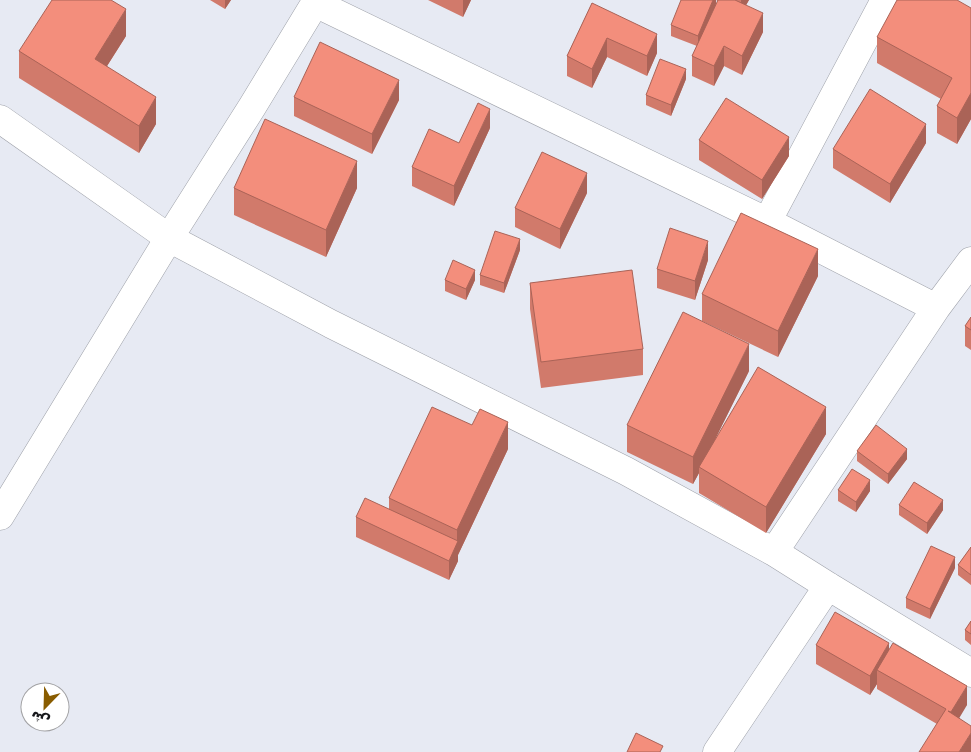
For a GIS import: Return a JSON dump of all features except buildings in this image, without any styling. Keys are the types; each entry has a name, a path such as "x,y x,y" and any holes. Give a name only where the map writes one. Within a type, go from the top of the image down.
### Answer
{"street":[{"path":"748,257 885,0"},
{"path":"0,516 169,238 316,2 768,222 936,308"},
{"path":"0,119 169,238 331,324 631,462 971,673"},
{"path":"774,552 936,308 971,261"},
{"path":"717,752 828,586"}]}
